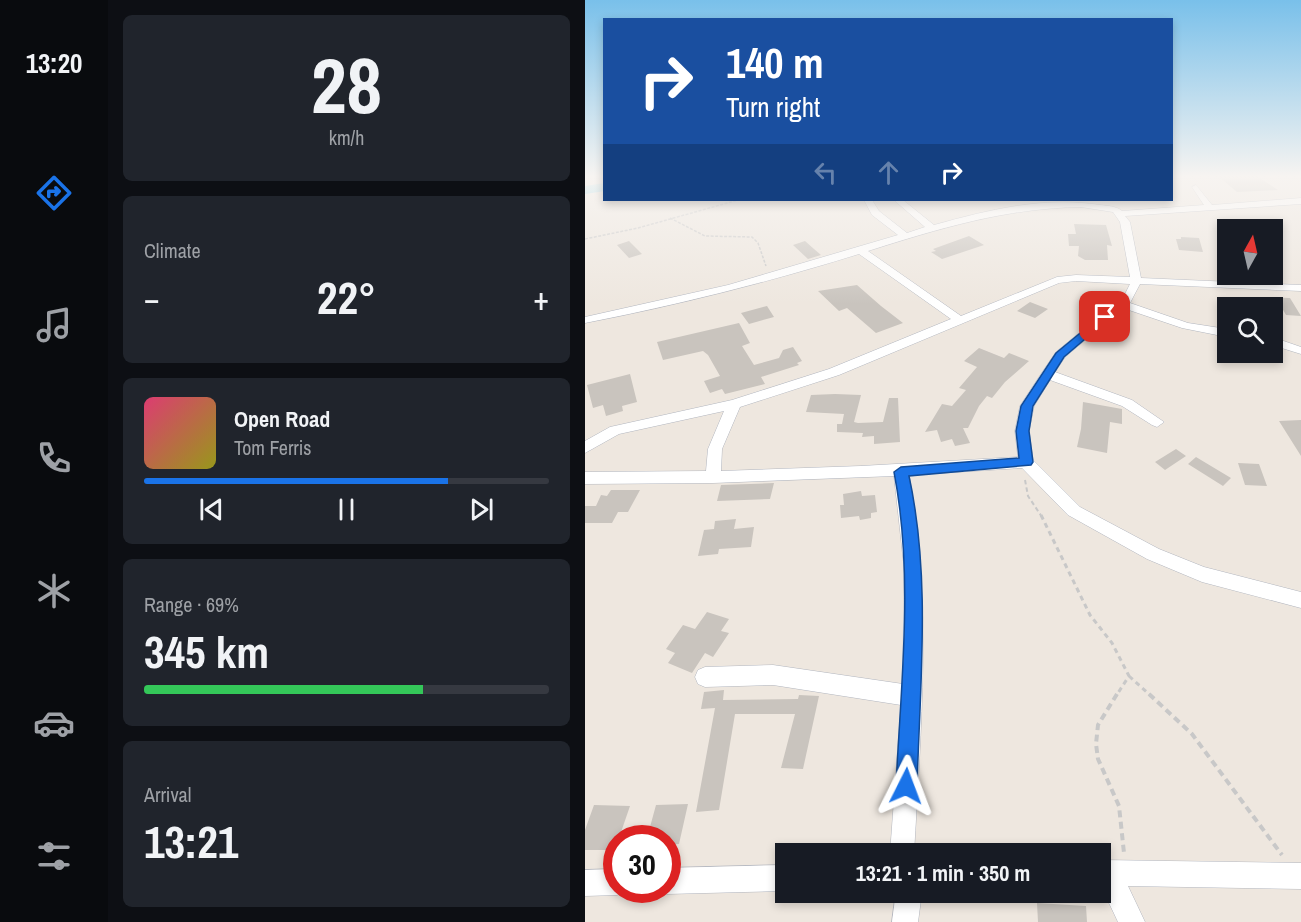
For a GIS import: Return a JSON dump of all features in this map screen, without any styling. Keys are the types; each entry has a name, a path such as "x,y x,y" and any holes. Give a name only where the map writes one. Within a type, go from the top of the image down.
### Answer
{"street":[{"path":"882,218 907,237"},
{"path":"920,218 933,229"},
{"path":"585,320 770,277 973,218"},
{"path":"1123,218 1136,281 1129,298 1060,355 1027,406 1022,431 1028,464 1074,511 1153,554 1202,574 1301,600"},
{"path":"862,251 961,321"},
{"path":"585,448 615,430 734,405 834,372 1057,280 1076,278 1301,288"},
{"path":"1121,304 1186,326 1217,331"},
{"path":"1283,345 1300,351"},
{"path":"1047,374 1128,403 1157,422"},
{"path":"713,477 715,449 734,405"},
{"path":"585,477 713,477 901,472 1028,464"},
{"path":"901,472 909,510 914,601 903,843"},
{"path":"705,677 773,675 911,696"},
{"path":"1132,922 1111,873 1299,876"},
{"path":"681,881 775,878"},
{"path":"585,883 603,882"},
{"path":"905,922 908,903"}],"path":[{"path":"585,239 670,218"},
{"path":"670,218 705,236 752,237 758,243 770,277"},
{"path":"1028,464 1025,478 1028,496 1039,511 1090,615 1112,643 1129,676 1193,734 1299,876"},
{"path":"1111,873 1119,806 1098,759 1096,744 1098,724 1129,676"}],"building":[{"path":"1074,224 1106,225 1112,246 1107,245 1108,260 1085,260 1078,256 1079,246 1069,246 1068,234 1076,234"},
{"path":"969,236 984,245 942,259 931,252 936,251 933,249"},
{"path":"1181,237 1199,238 1203,252 1179,250 1176,239 1181,239"},
{"path":"629,241 642,254 629,258 617,245"},
{"path":"805,241 821,255 808,259 793,245"},
{"path":"857,285 903,323 876,333 847,308 839,311 818,291"},
{"path":"1283,298 1290,298 1301,316 1286,315 1283,310"},
{"path":"1030,302 1048,309 1035,318 1017,311"},
{"path":"767,306 774,317 749,324 741,313"},
{"path":"739,323 750,343 742,346 754,365 779,358 783,350 793,347 802,361 797,363 799,365 761,377 765,384 725,394 722,389 710,393 704,381 720,376 708,355 703,351 663,360 657,342"},
{"path":"979,348 1004,358 1009,353 1029,361 1005,382 992,398 987,396 968,428 963,428 970,443 955,446 952,439 941,442 937,430 925,432 942,404 952,406 966,390 959,388 977,367 964,361"},
{"path":"630,374 637,402 622,406 623,411 606,416 603,405 593,408 587,385"},
{"path":"811,395 861,395 854,422 858,423 883,422 889,398 898,398 900,442 874,444 874,436 862,437 863,433 837,432 837,424 842,424 844,414 806,412"},
{"path":"1083,402 1122,409 1122,424 1110,422 1107,453 1077,447"},
{"path":"1301,420 1301,456 1279,421"},
{"path":"1176,449 1186,456 1165,470 1155,462"},
{"path":"1196,457 1231,478 1223,486 1188,464"},
{"path":"1238,463 1259,464 1267,486 1245,485"},
{"path":"774,483 770,499 717,501 721,485"},
{"path":"611,490 640,490 628,512 618,512 612,523 585,523 585,506 596,506 601,495 607,496"},
{"path":"861,491 862,496 875,495 877,512 871,513 871,518 860,520 859,516 841,518 840,505 844,505 843,494"},
{"path":"736,519 734,529 754,527 751,547 719,549 718,554 698,556 704,530 714,529 715,521"},
{"path":"707,612 729,619 721,631 729,633 713,657 705,653 692,673 668,663 675,653 666,649 683,625 695,629"},
{"path":"724,690 723,700 798,699 799,695 819,696 803,769 781,768 795,714 735,714 719,810 696,812 715,708 701,709 704,692"},
{"path":"688,804 681,835 681,825 651,825 656,805"},
{"path":"594,805 630,806 623,825 603,825 603,850 585,850 585,830"},
{"path":"1037,903 1086,906 1087,922 1038,922"}],"route":[{"path":"906,786 914,601 909,510 901,472 1026,462 1022,431 1027,406 1060,355 1105,317"}]}
